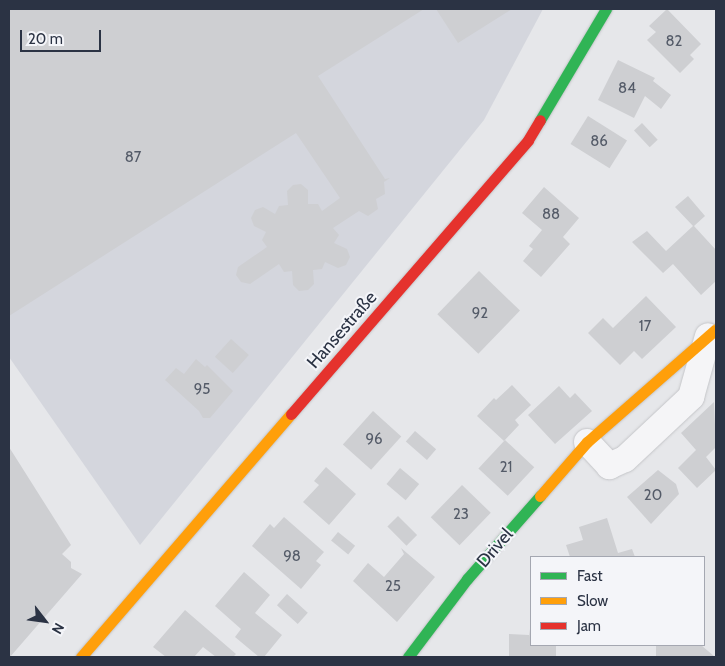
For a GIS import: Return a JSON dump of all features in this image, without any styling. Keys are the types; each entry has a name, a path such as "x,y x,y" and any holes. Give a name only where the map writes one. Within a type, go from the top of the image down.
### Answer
{"street":[{"name":"Hansestraße","path":"81,657 162,568 528,140 606,9"},
{"name":"Drivel","path":"587,442 609,466 625,459 691,397 712,333"},
{"name":"Drivel","path":"408,657 467,580 587,442 712,333"}],"shaded area":[{"path":"9,9 543,9 484,120 140,545 9,357"}],"building":[{"path":"9,9 424,9 318,76 385,179 390,178 384,182 385,194 376,199 378,209 368,216 359,211 333,228 339,235 334,243 347,249 350,257 346,265 338,268 325,262 322,269 313,270 314,284 308,290 299,291 293,285 292,271 284,272 279,264 250,284 241,282 236,275 238,267 267,247 262,240 266,232 254,226 251,218 255,210 263,207 275,214 279,206 288,205 287,191 293,185 301,184 308,190 308,204 318,204 322,211 340,198 296,133 9,316"},
{"path":"436,9 512,9 458,43"},
{"path":"667,9 701,44 690,55 694,59 680,73 647,40 656,32 649,26"},
{"path":"618,60 655,78 653,81 671,95 661,109 645,96 634,118 598,100"},
{"path":"588,116 627,140 610,168 571,144"},
{"path":"642,123 658,140 650,147 634,131"},
{"path":"544,187 579,218 563,237 570,244 541,277 523,261 533,249 529,246 542,230 522,213"},
{"path":"688,196 705,216 694,226 716,250 716,281 701,295 673,264 663,273 632,242 647,231 666,251 693,226 675,207"},
{"path":"479,271 520,311 478,354 437,314"},
{"path":"646,296 676,327 642,359 634,351 620,365 588,333 603,318 613,328"},
{"path":"231,339 249,355 233,373 215,357"},
{"path":"196,359 205,367 207,365 233,391 210,418 203,418 199,411 165,380 176,368 184,374"},
{"path":"512,385 531,405 515,420 519,425 504,441 477,416 494,398 496,400"},
{"path":"559,386 570,398 575,393 592,411 555,444 528,415"},
{"path":"714,402 716,447 706,457 716,470 697,488 678,468 696,450 681,433"},
{"path":"373,411 401,436 371,470 343,444"},
{"path":"415,431 436,449 427,460 406,442"},
{"path":"505,440 534,467 508,496 478,469"},
{"path":"9,447 71,545 62,554 71,562 71,568 82,574 10,657"},
{"path":"326,467 356,494 329,525 303,502 319,485 314,481"},
{"path":"400,468 419,484 406,500 387,484"},
{"path":"658,470 676,484 679,494 651,524 627,497"},
{"path":"462,485 491,513 460,545 431,517"},
{"path":"398,516 417,535 406,546 387,527"},
{"path":"284,517 324,552 316,561 321,565 301,589 252,546 270,524 274,528"},
{"path":"607,518 618,553 632,549 635,556 570,556 566,545 583,540 579,527"},
{"path":"338,532 355,546 348,554 331,541"},
{"path":"401,548 435,577 397,622 353,581 368,563 384,577 404,554"},
{"path":"244,572 270,595 255,613 282,635 264,657 259,657 235,637 241,629 215,606"},
{"path":"287,594 308,613 298,624 277,605"},
{"path":"185,610 236,654 233,657 216,657 203,647 194,657 166,657 153,647"},
{"path":"529,629 530,646 556,646 556,657 509,657 509,634 529,635"},
{"path":"656,646 702,646 715,657 656,657"}],"traffic: fast":[{"path":"540,120 606,9"},
{"path":"408,657 467,579 540,496"}],"traffic: slow":[{"path":"540,496 587,442 716,329"},
{"path":"81,657 291,414"}],"traffic: jam":[{"path":"291,414 528,140 540,120"}]}
